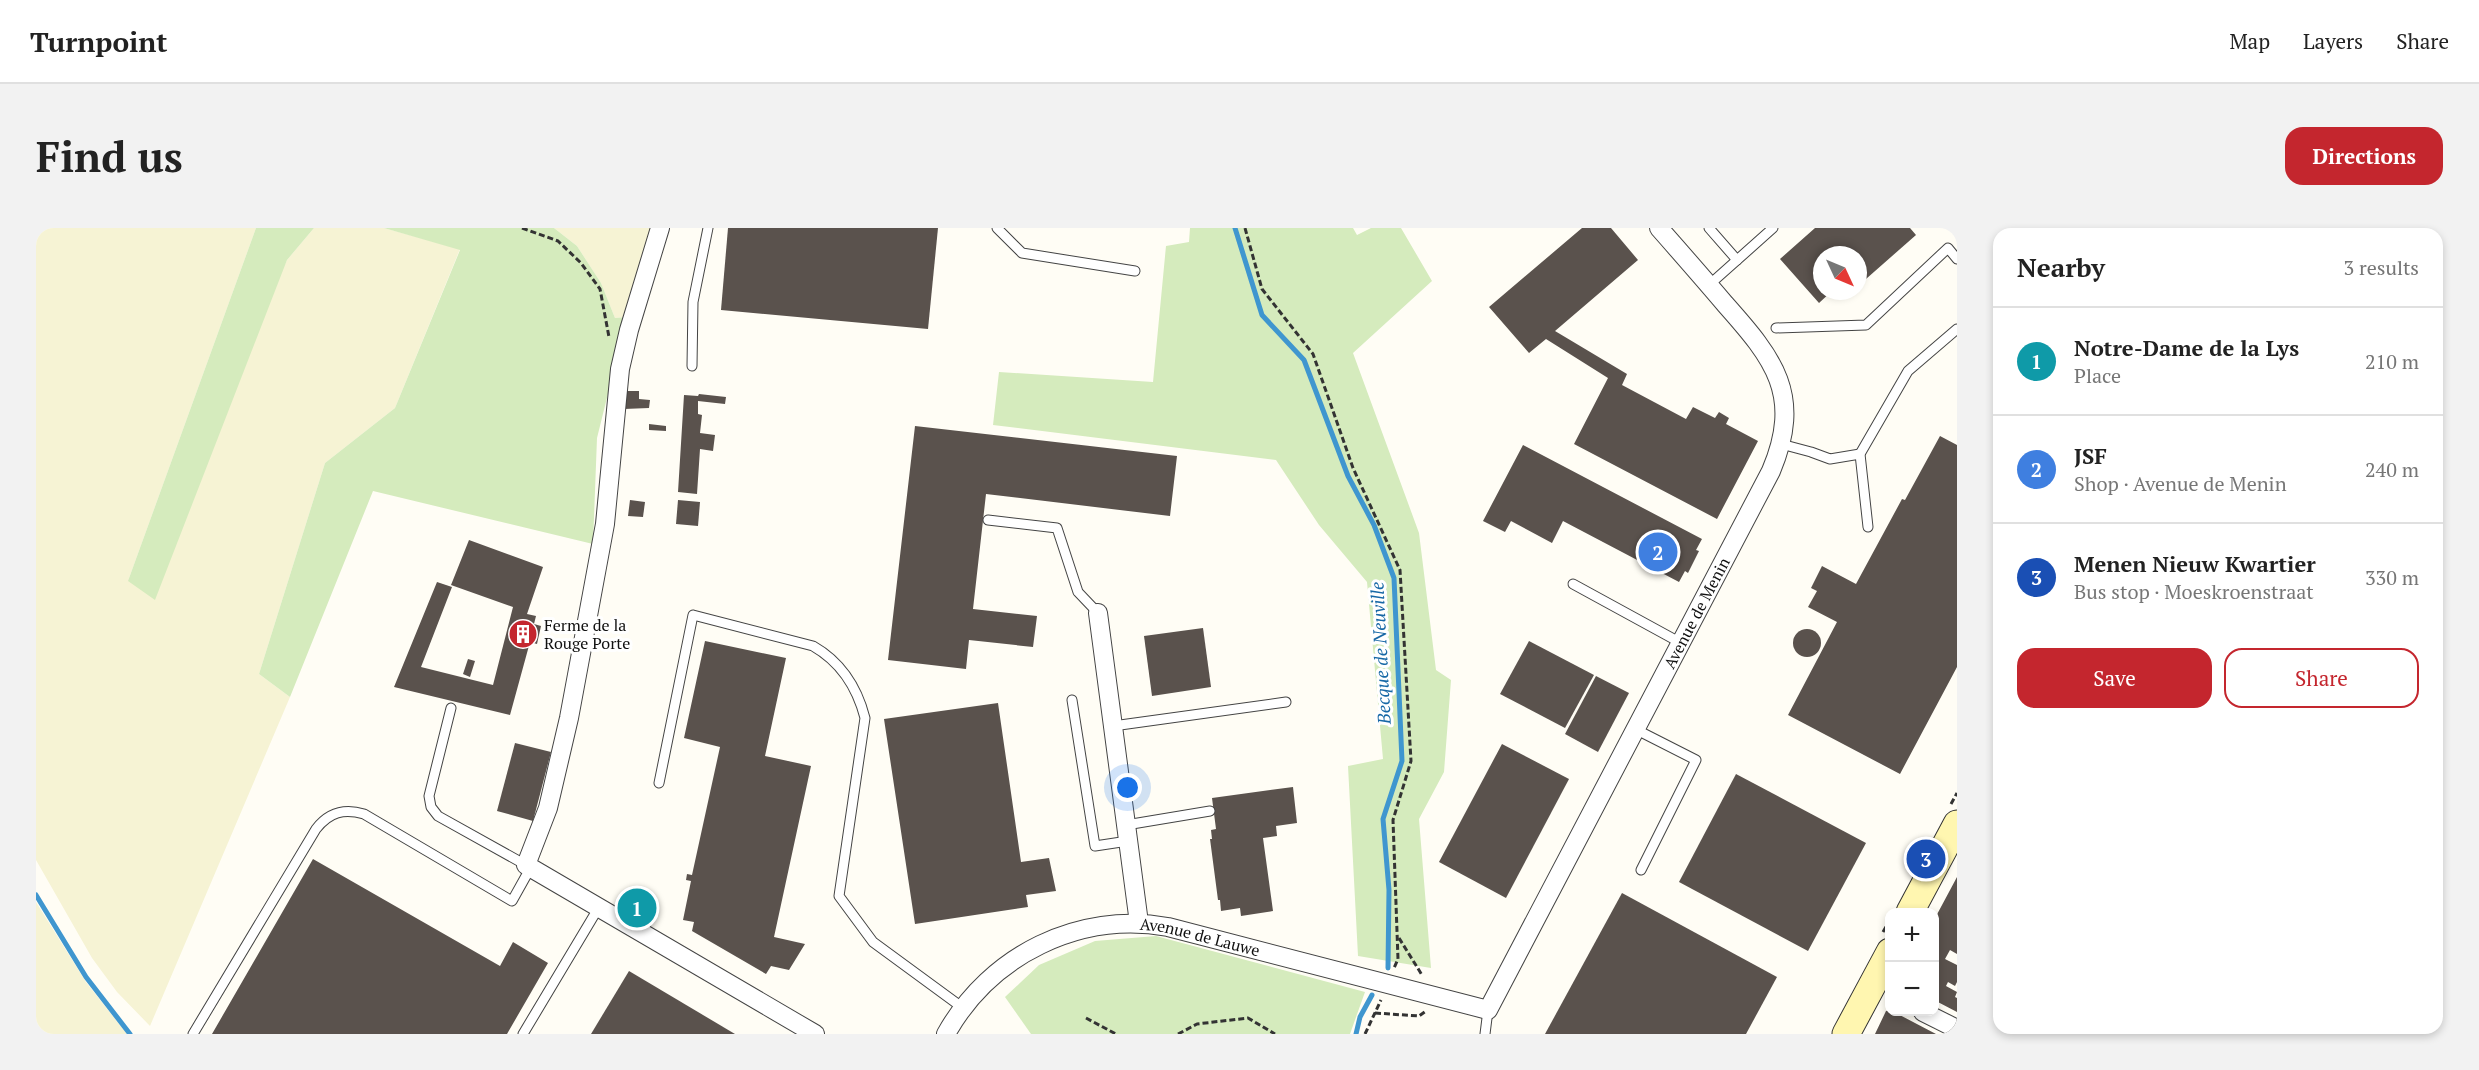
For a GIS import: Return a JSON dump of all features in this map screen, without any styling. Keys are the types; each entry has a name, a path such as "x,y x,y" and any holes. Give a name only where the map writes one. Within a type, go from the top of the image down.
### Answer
{"main road":[{"path":"1912,908 1957,824"},
{"path":"1846,1034 1880,989 1887,962"}],"street":[{"path":"660,228 629,330 616,396 605,524 598,567 553,792 529,866 815,1034"},
{"name":"Avenue de Menin","path":"1488,1010 1771,471 1781,444 1785,415 1778,376 1754,336 1659,228"},
{"path":"1098,613 1139,923"},
{"name":"Avenue de Lauwe","path":"946,1034 963,1008 981,987 1007,964 1047,941 1088,928 1139,923 1168,927 1488,1010"},
{"path":"1932,1016 1957,1029"}],"lane":[{"path":"692,366 693,302 708,228"},
{"path":"997,228 1022,253 1135,272"},
{"path":"1709,228 1737,260"},
{"path":"1709,285 1773,228"},
{"path":"1776,328 1866,325 1948,249 1957,259"},
{"path":"1868,527 1860,454 1908,371 1957,328"},
{"path":"1781,444 1830,459 1860,454"},
{"path":"988,520 1057,528 1078,592 1098,613"},
{"path":"1573,584 1681,643"},
{"path":"659,783 693,615 813,646 825,653 850,681 865,718 839,896 873,942 963,1008"},
{"path":"1072,700 1095,846 1127,833 1210,811"},
{"path":"1113,726 1286,702"},
{"path":"193,1034 316,829 333,813 352,810 364,814 512,901 529,866 438,816 431,807 429,796 451,708"},
{"path":"1635,729 1696,760 1641,870"},
{"path":"523,1034 599,907"},
{"path":"1485,1034 1488,1010"}],"path":[{"path":"522,228 558,241 581,263 600,289 609,337"},
{"path":"1245,228 1262,289 1313,354 1353,468 1400,570 1411,761 1393,820 1398,936 1398,959 1394,970"},
{"path":"1398,936 1422,972 1424,993"},
{"path":"1365,1034 1381,999"},
{"path":"1374,1013 1419,1016 1445,999"},
{"path":"1086,1018 1116,1034"},
{"path":"1178,1034 1197,1024 1248,1018 1275,1034"}],"shaded area":[{"path":"36,228 256,228 128,581 287,260 314,228 384,228 460,249 395,408 325,463 259,674 290,697 150,1026 117,992 92,958 36,860"},
{"path":"554,228 653,228 627,317 615,318 601,283 577,246"},
{"path":"36,902 86,982 127,1034 36,1034"}],"green space":[{"path":"256,228 314,228 287,260 155,600 128,581"},
{"path":"384,228 554,228 577,246 601,283 615,318 627,317 597,438 593,544 373,491 290,697 259,674 325,463 395,408 460,250"},
{"path":"1190,228 1353,228 1357,235 1371,228 1401,228 1432,281 1353,353 1419,533 1436,670 1451,680 1444,772 1419,819 1431,968 1358,956 1348,766 1383,759 1367,582 1319,525 1276,460 993,425 999,372 1153,382 1166,246 1189,242"},
{"path":"1156,936 1365,992 1350,1034 1031,1034 1005,997 1039,965 1095,941"}],"building":[{"path":"728,228 938,228 928,329 721,310"},
{"path":"1582,228 1611,228 1638,260 1555,331 1627,374 1622,385 1686,419 1693,407 1715,418 1719,412 1729,418 1726,424 1758,441 1717,519 1574,444 1608,378 1546,339 1529,353 1489,307"},
{"path":"1815,228 1910,228 1916,235 1867,278 1867,246 1813,246 1813,296 1780,259"},
{"path":"624,391 639,391 639,399 650,400 649,408 624,409"},
{"path":"699,394 726,397 725,404 698,401 698,414 702,415 700,433 715,435 713,451 700,449 697,494 678,492 684,395 698,396"},
{"path":"649,424 666,426 666,431 649,430"},
{"path":"915,426 1177,456 1170,516 986,494 973,609 1037,616 1033,647 969,640 966,669 888,660"},
{"path":"1940,436 1957,445 1957,667 1900,774 1788,715 1837,622 1808,607 1817,591 1811,588 1822,566 1856,584 1902,499 1905,500"},
{"path":"1523,445 1702,539 1688,573 1685,571 1679,582 1563,521 1552,543 1511,521 1505,532 1483,521"},
{"path":"630,500 645,502 643,517 628,516"},
{"path":"678,500 700,502 698,526 676,524"},
{"name":"Ferme de la Rouge Porte","path":"469,540 543,567 527,614 536,616 534,624 541,626 537,644 530,642 510,715 394,687 437,582 452,587 421,667 493,685 513,607 451,585"},
{"path":"1203,628 1211,687 1152,696 1144,636"},
{"path":"1807,629 1817,633 1821,643 1817,653 1807,657 1797,653 1793,643 1797,633"},
{"path":"705,641 786,658 765,756 811,766 774,937 805,944 789,970 771,966 766,974 692,931 694,922 683,920 691,881 686,880 687,874 692,875 720,747 684,738"},
{"path":"1529,641 1594,675 1565,728 1500,694"},
{"path":"468,659 475,661 470,677 463,674"},
{"path":"1596,676 1629,693 1598,752 1565,734"},
{"path":"998,703 1021,862 1049,858 1056,891 1026,895 1028,907 915,924 884,719"},
{"path":"515,743 551,752 533,821 497,811"},
{"path":"1502,744 1569,779 1506,898 1439,862"},
{"path":"1736,774 1866,843 1808,951 1679,882"},
{"path":"1293,787 1297,823 1276,826 1277,836 1263,838 1273,911 1241,916 1240,908 1221,911 1210,839 1212,839 1211,830 1216,829 1212,798"},
{"path":"313,859 500,966 513,942 548,963 507,1034 212,1034"},
{"path":"1957,877 1957,954 1950,950 1945,959 1957,965 1955,986 1948,982 1946,986 1957,992 1955,997 1957,998 1957,1012 1939,1003 1939,911"},
{"path":"1622,893 1777,977 1746,1034 1545,1034"},
{"path":"629,971 735,1034 591,1034"},
{"path":"1885,1013 1885,1016 1902,1016 1936,1034 1875,1034"}],"waterway":[{"name":"Becque de Neuville","path":"1235,228 1262,315 1304,360 1348,476 1374,525 1394,578 1402,761 1383,819 1389,890 1388,968"},
{"path":"36,895 86,977 130,1034"},
{"path":"1356,1034 1360,1017 1372,995"}],"place":[{"name":"JSF","path":"1658,552"},
{"name":"Ferme de la Rouge Porte","path":"523,634"},
{"name":"Menen Nieuw Kwartier","path":"1926,859"},
{"name":"Notre-Dame de la Lys","path":"637,908"}]}
